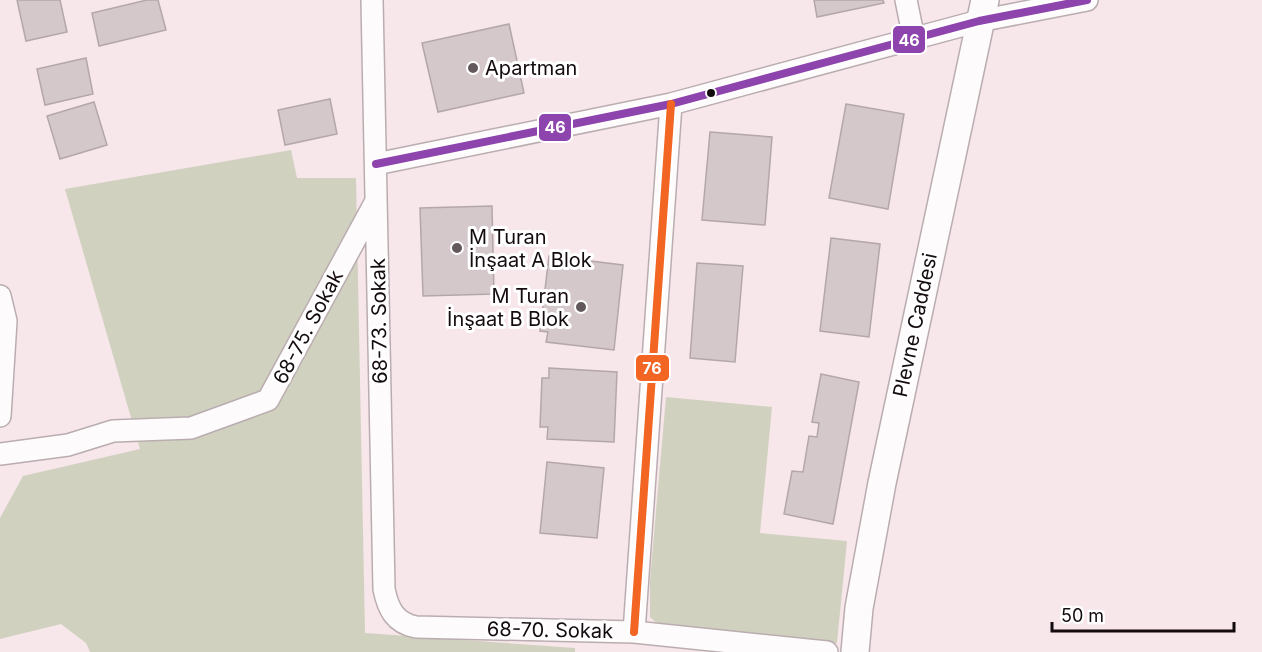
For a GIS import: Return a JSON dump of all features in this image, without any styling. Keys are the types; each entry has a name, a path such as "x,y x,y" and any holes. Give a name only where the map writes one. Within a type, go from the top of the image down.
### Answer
{"street":[{"name":"68-73. Sokak","path":"372,0 384,589 386,602 398,620 416,627"},
{"path":"906,0 914,39"},
{"path":"375,164 671,104 914,39 982,11 1087,0"},
{"name":"Plevne Caddesi","path":"855,652 866,564 982,11"},
{"path":"634,632 671,104"},
{"name":"68-75. Sokak","path":"0,454 68,445 113,431 191,428 268,400 376,201"},
{"path":"0,296 6,321 0,416"},
{"name":"68-70. Sokak","path":"416,627 634,632 827,652"}],"green space":[{"path":"291,150 297,178 356,178 365,633 575,648 575,652 90,652 86,643 61,624 0,639 0,518 23,476 140,449 65,189"},
{"path":"666,397 772,407 760,533 847,541 837,643 661,627 650,617 650,580"}],"building":[{"path":"17,0 60,0 67,32 26,41"},
{"path":"147,0 158,0 166,30 99,46 92,13"},
{"path":"814,0 883,0 884,3 817,17"},
{"name":"Apartman","path":"509,24 524,93 438,112 422,43"},
{"path":"86,58 93,94 45,105 37,69"},
{"path":"330,99 337,134 285,145 278,110"},
{"path":"94,102 107,145 60,159 47,116"},
{"path":"846,104 904,114 888,209 829,198"},
{"path":"710,132 772,137 765,225 702,220"},
{"name":"M Turan İnşaat A Blok","path":"492,206 494,294 423,296 420,208"},
{"path":"831,238 880,244 869,337 820,331"},
{"name":"M Turan İnşaat B Blok","path":"549,256 623,265 614,350 546,342 548,332 540,331"},
{"path":"697,263 743,266 735,362 690,358"},
{"path":"549,368 617,372 614,442 547,439 548,427 540,427 542,378 549,378"},
{"path":"821,374 859,382 833,524 784,514 792,471 803,472 809,436 817,437 819,423 812,422"},
{"path":"547,462 604,468 597,538 540,533"}],"transit line":[{"name":"46","path":"376,164 671,104 979,21 1087,0"},
{"name":"76","path":"634,632 671,104"}],"place":[{"name":"Apartman","path":"473,68"},
{"name":"M Turan İnşaat A Blok","path":"457,248"},
{"name":"M Turan İnşaat B Blok","path":"581,307"}]}
